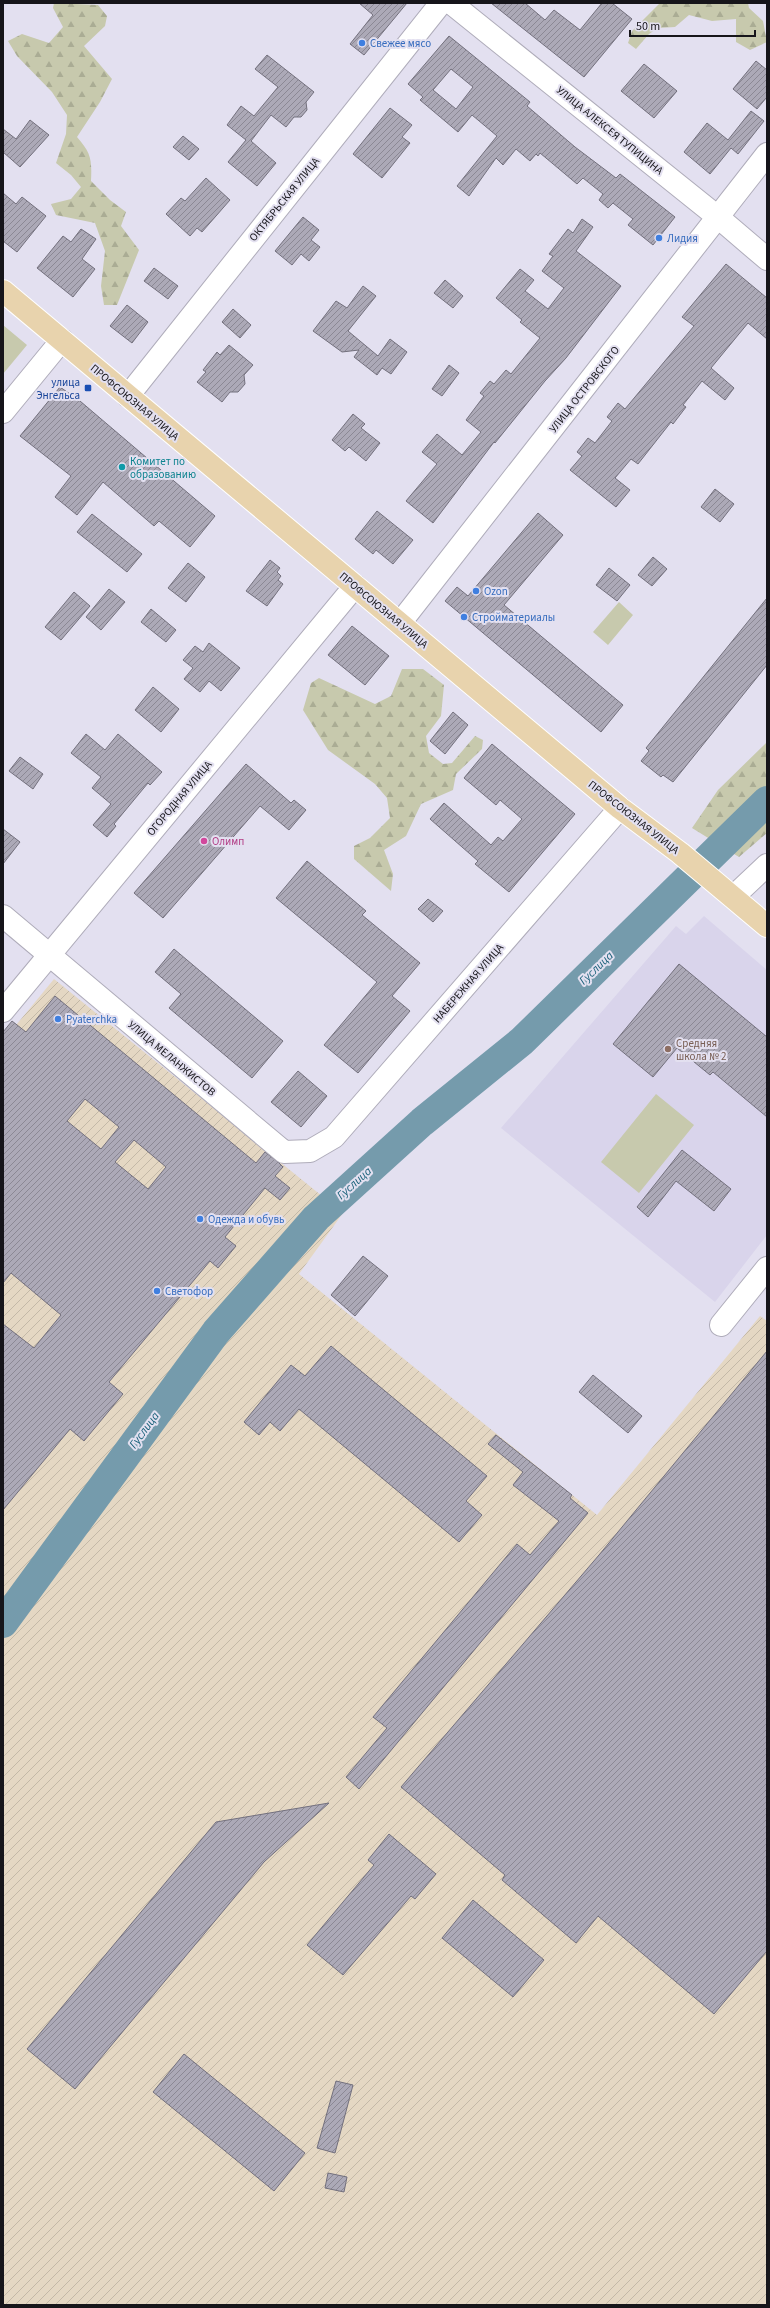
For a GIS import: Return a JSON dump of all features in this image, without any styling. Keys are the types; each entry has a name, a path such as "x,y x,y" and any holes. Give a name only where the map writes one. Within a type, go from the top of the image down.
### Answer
{"main road":[{"name":"ПРОФСОЮЗНАЯ УЛИЦА","path":"3,291 620,808 680,853 767,926"}],"street":[{"name":"ОКТЯБРЬСКАЯ УЛИЦА","path":"128,396 441,3"},
{"name":"УЛИЦА АЛЕКСЕЯ ТУПИЦИНА","path":"452,3 719,218 767,259"},
{"name":"УЛИЦА ОСТРОВСКОГО","path":"400,623 719,218 767,154"},
{"path":"3,412 62,340"},
{"name":"ОГОРОДНАЯ УЛИЦА","path":"3,1011 355,586"},
{"name":"НАБЕРЕЖНАЯ УЛИЦА","path":"310,1151 334,1137 620,808"},
{"path":"733,897 767,865"},
{"name":"УЛИЦА МЕЛАНЖИСТОВ","path":"3,916 284,1152 310,1151"},
{"path":"721,1325 767,1268"}],"shaded area":[{"name":"Средняя школа № 2","path":"704,916 767,970 767,1235 715,1302 501,1128 676,926 686,934"},
{"path":"54,979 343,1213 299,1274 597,1515 760,1316 767,1321 767,2305 3,2305 3,1041"}],"green space":[{"path":"54,3 98,5 107,16 105,26 84,46 112,79 100,102 77,137 90,157 91,181 110,200 126,212 121,226 139,250 117,305 104,305 101,286 105,251 95,223 56,215 51,204 71,199 81,187 71,175 56,163 66,134 67,115 52,92 17,56 8,41 22,34 49,43 63,27 53,8"},
{"path":"660,3 748,3 749,8 763,21 767,42 750,50 736,42 736,19 712,21 689,15 675,27 658,28 649,34 636,49 628,43 632,31"},
{"path":"3,325 27,345 3,374"},
{"path":"619,602 633,615 608,645 593,632"},
{"path":"402,669 423,669 444,685 441,716 426,736 429,753 443,764 452,763 475,736 483,740 482,749 456,774 453,790 421,804 406,836 384,850 393,874 391,891 354,859 354,846 370,838 390,818 387,798 375,784 328,750 303,710 311,683 319,678 375,704 391,696"},
{"path":"767,742 767,833 739,857 692,828 718,790"},
{"path":"656,1094 694,1125 639,1193 601,1162"}],"building":[{"path":"359,3 407,3 364,55 350,44 373,15"},
{"path":"491,3 525,3 545,20 554,10 580,30 602,3 612,3 632,19 584,77"},
{"path":"449,36 530,102 527,106 575,147 616,178 620,174 675,217 653,245 628,225 633,219 613,203 608,208 599,200 603,194 583,178 577,184 540,153 538,156 536,154 530,161 516,149 503,165 496,158 469,196 457,186 497,136 472,115 458,132 420,100 423,97 408,84","holes":["451,69 473,87 456,109 433,90"]},
{"path":"267,55 314,92 306,102 307,110 301,117 294,117 286,127 271,115 251,141 276,163 257,186 228,162 246,140 227,125 241,106 254,116 278,87 255,69"},
{"path":"756,61 767,70 767,97 757,109 733,89"},
{"path":"644,64 677,91 654,118 621,91"},
{"path":"390,108 412,125 402,137 410,143 382,178 353,154"},
{"path":"751,111 764,121 738,154 731,148 710,174 684,152 707,123 728,140"},
{"path":"30,120 49,135 20,167 3,152 3,129 16,139"},
{"path":"183,136 199,149 189,160 173,147"},
{"path":"206,178 230,200 202,232 197,228 190,236 166,214 181,198 185,201"},
{"path":"3,193 16,204 22,197 46,216 17,252 3,241"},
{"path":"303,217 319,230 311,240 320,247 309,261 301,254 292,265 275,251"},
{"path":"582,219 593,227 576,251 621,286 566,358 545,381 495,443 494,442 433,523 406,501 437,464 422,452 437,434 462,455 481,432 466,420 484,396 480,393 490,381 494,384 506,370 511,374 540,338 520,322 522,320 496,298 520,269 534,280 525,291 548,309 564,288 542,271 553,256 549,254 568,229 573,233"},
{"path":"81,229 96,239 82,259 95,269 73,297 37,268 63,236 71,242"},
{"path":"726,264 767,298 767,339 748,323 711,368 734,388 725,400 702,381 683,405 686,407 673,424 671,422 638,464 631,459 615,478 630,490 616,507 570,470 582,456 577,452 588,438 595,443 612,421 607,417 618,403 625,409 694,326 682,317"},
{"path":"154,268 178,286 168,299 144,281"},
{"path":"445,280 463,296 453,308 434,293"},
{"path":"363,286 376,296 348,331 378,356 390,339 407,352 391,374 382,368 377,375 354,357 359,350 342,352 313,331 336,301 347,308"},
{"path":"127,305 148,322 132,343 110,326"},
{"path":"233,309 251,325 240,338 222,322"},
{"path":"229,345 253,365 244,375 245,384 238,392 230,392 222,402 197,382 206,372 203,370 217,352 220,355"},
{"path":"449,365 459,373 442,396 432,389"},
{"path":"60,387 80,401 215,516 190,547 159,521 154,526 103,482 77,515 55,497 71,476 20,436"},
{"path":"353,414 365,424 361,428 380,443 366,461 349,447 345,451 332,440"},
{"path":"715,489 734,504 720,522 701,507"},
{"path":"377,511 413,540 393,564 376,550 373,554 355,539"},
{"path":"538,513 563,535 504,605 623,705 601,732 445,601 457,587 468,596"},
{"path":"92,514 142,554 127,572 77,532"},
{"path":"653,557 667,569 652,586 638,575"},
{"path":"270,560 280,568 277,572 281,576 278,580 283,584 267,606 246,591"},
{"path":"188,563 205,577 186,602 168,588"},
{"path":"609,568 630,585 617,601 596,585"},
{"path":"109,589 125,602 101,630 86,617"},
{"path":"74,592 90,606 61,640 45,627"},
{"path":"767,598 767,665 673,782 663,775 661,777 641,761 649,751 646,748"},
{"path":"151,609 176,630 166,642 141,622"},
{"path":"352,626 389,656 365,685 328,655"},
{"path":"209,643 240,668 221,691 209,681 200,692 184,679 193,668 183,660 195,646 203,652"},
{"path":"153,687 179,709 161,732 135,710"},
{"path":"453,712 468,725 445,754 430,741"},
{"path":"86,734 105,750 118,734 162,772 150,785 148,783 114,824 116,826 107,837 93,825 111,804 92,788 101,777 71,753"},
{"path":"492,744 575,814 509,892 475,864 478,861 430,819 444,803 491,845 498,837 503,841 522,819 500,800 496,805 464,778"},
{"path":"20,757 43,774 33,789 9,771"},
{"name":"Олимп","path":"246,764 291,803 294,800 306,810 289,830 260,806 163,918 134,893"},
{"path":"3,829 20,842 3,864"},
{"path":"307,861 366,911 362,915 420,963 392,996 410,1011 358,1073 324,1045 377,982 276,898"},
{"path":"428,899 443,911 433,922 418,909"},
{"path":"174,949 283,1041 252,1078 169,1008 181,994 155,972"},
{"path":"679,964 767,1037 767,1117 713,1072 710,1075 677,1048 653,1077 613,1044"},
{"path":"55,996 256,1163 265,1152 278,1162 283,1167 275,1176 290,1188 280,1200 265,1188 225,1237 236,1246 218,1268 210,1261 109,1382 123,1394 84,1441 70,1429 3,1510 3,1324 34,1348 61,1315 11,1273 3,1283 3,1032 12,1021 26,1032","holes":["85,1099 119,1127 101,1149 67,1121","134,1140 166,1167 148,1189 115,1162"]},
{"path":"298,1071 327,1096 301,1127 271,1102"},
{"path":"682,1150 731,1189 714,1211 676,1181 648,1217 637,1207"},
{"path":"363,1256 388,1276 355,1316 331,1295"},
{"path":"331,1346 487,1476 466,1501 482,1515 459,1542 299,1409 280,1431 270,1422 259,1435 244,1422 291,1365 305,1376"},
{"path":"767,1351 767,1951 714,2014 598,1916 576,1943 502,1880 505,1875 401,1787 599,1555"},
{"path":"593,1375 642,1416 628,1433 579,1392"},
{"path":"496,1435 572,1495 570,1498 588,1513 359,1789 346,1777 387,1728 373,1717 517,1544 530,1555 559,1521 513,1485 523,1472 488,1444"},
{"path":"329,1803 264,1862 75,2089 27,2049 216,1822"},
{"path":"389,1834 436,1874 415,1899 411,1896 343,1975 307,1945 374,1865 368,1860"},
{"path":"473,1900 544,1960 513,1997 442,1938"},
{"path":"184,2054 305,2153 274,2191 153,2092"},
{"path":"336,2081 353,2085 335,2153 317,2148"},
{"path":"328,2173 347,2177 344,2192 325,2188"}],"waterway":[{"name":"Гуслица","path":"3,1623 216,1332 316,1218 422,1122 522,1041 767,801"}],"place":[{"name":"Свежее мясо","path":"362,43"},
{"name":"Лидия","path":"659,238"},
{"name":"улица Энгельса","path":"88,388"},
{"name":"Комитет по образованию","path":"122,467"},
{"name":"Ozon","path":"476,591"},
{"name":"Стройматериалы","path":"464,617"},
{"name":"Олимп","path":"204,841"},
{"name":"Pyaterchka","path":"58,1019"},
{"name":"Средняя школа № 2","path":"668,1049"},
{"name":"Одежда и обувь","path":"200,1219"},
{"name":"Светофор","path":"157,1291"}]}
